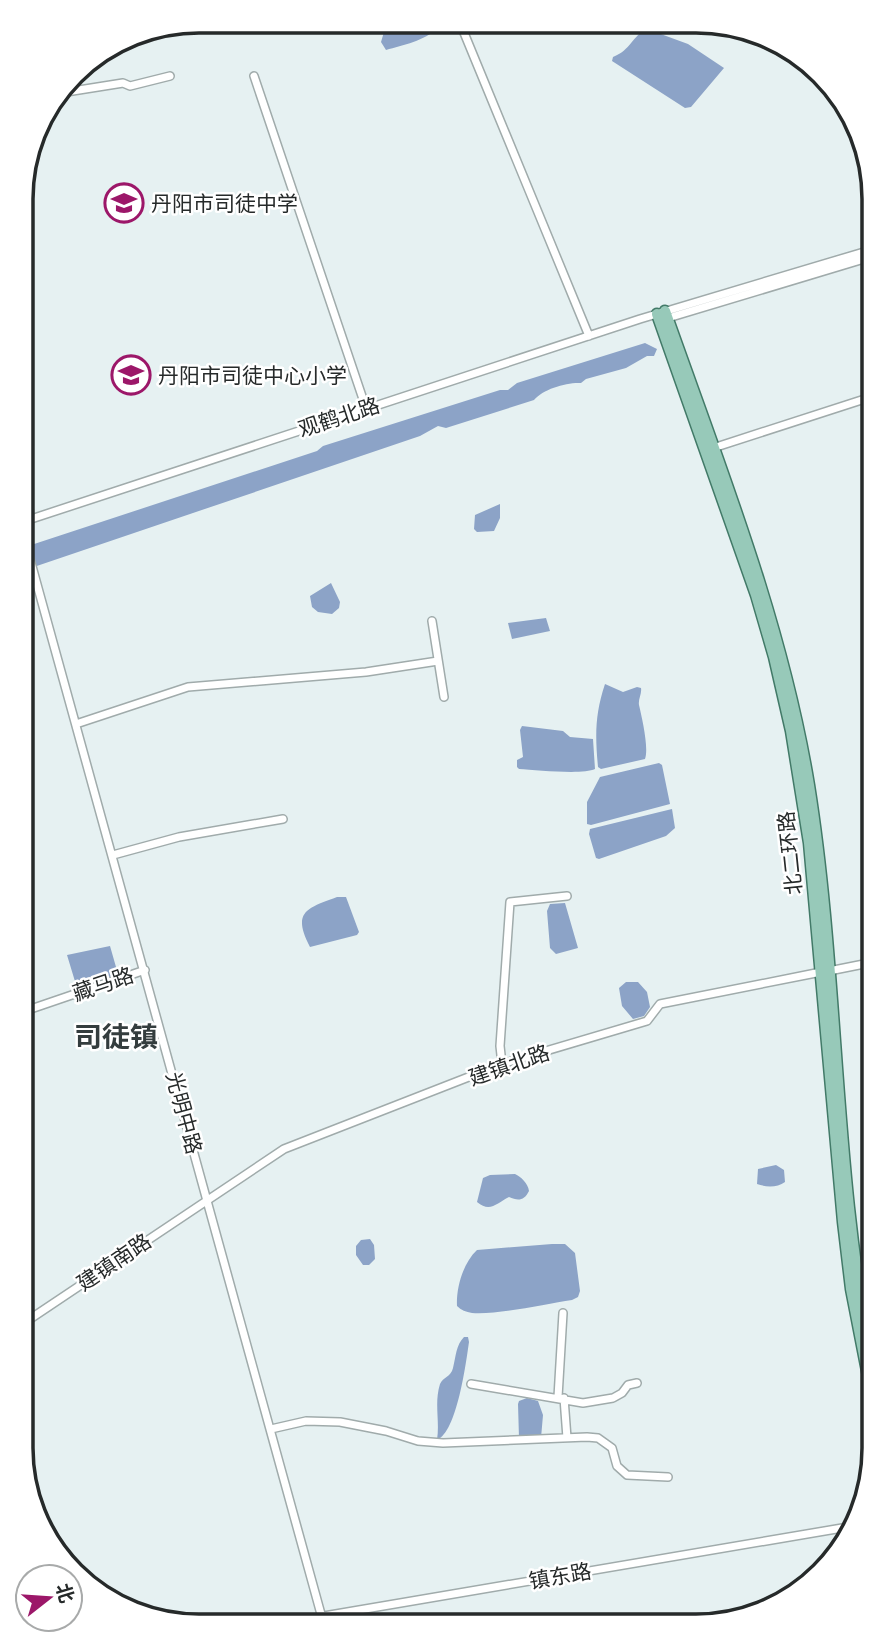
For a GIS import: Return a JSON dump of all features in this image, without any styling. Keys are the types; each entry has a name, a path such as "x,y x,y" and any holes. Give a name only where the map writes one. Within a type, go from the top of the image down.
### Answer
{"main road":[{"name":"北二环路","path":"664,314 756,595 791,731 809,843 825,972 850,1221 861,1299"},
{"name":"北二环路","path":"825,972 844,1236 861,1345"}],"street":[{"path":"464,33 589,336"},
{"path":"74,91 123,83 130,86 170,76"},
{"path":"254,76 366,408"},
{"name":"观鹤北路","path":"33,518 589,336 862,253"},
{"name":"观鹤北路","path":"664,314 862,259"},
{"path":"710,449 862,400"},
{"name":"光明中路","path":"33,572 321,1614"},
{"path":"432,621 444,697"},
{"path":"76,724 188,687 366,672 438,661"},
{"path":"113,855 179,837 284,820"},
{"path":"502,1064 500,1046 510,902 567,896"},
{"name":"建镇北路","path":"208,1199 284,1149 502,1064 647,1021 660,1004 861,965"},
{"name":"藏马路","path":"33,1008 145,970"},
{"name":"建镇南路","path":"33,1317 208,1199"},
{"path":"563,1312 561,1397 567,1438"},
{"path":"471,1384 561,1397 583,1403 613,1398 628,1385 637,1382"},
{"path":"271,1429 306,1421 340,1422 386,1431 418,1441 443,1443 598,1438 612,1448 617,1466 627,1475 668,1477"},
{"name":"镇东路","path":"334,1614 841,1528"}],"water":[{"path":"384,33 430,33 386,50 381,42"},
{"path":"658,33 688,44 724,68 691,107 685,108 612,61 613,57 624,51 638,35"},
{"path":"645,343 657,349 654,356 647,356 626,368 586,379 581,383 556,387 534,400 446,428 438,426 420,436 33,567 33,544 317,451 323,446 500,390 508,390 517,383"},
{"path":"500,504 500,518 494,531 477,532 474,529 475,515"},
{"path":"331,583 340,602 339,608 332,614 318,612 312,607 310,596"},
{"path":"546,618 550,631 512,639 508,623"},
{"path":"605,684 623,692 641,688 639,705 646,754 645,759 601,769 598,767 596,745 599,705"},
{"path":"522,726 563,731 570,737 593,739 595,769 570,772 519,769 517,760 523,757 520,730"},
{"path":"659,763 662,765 670,804 587,824 587,802 600,777"},
{"path":"672,809 675,828 666,836 596,858 590,829"},
{"path":"337,897 346,897 359,932 357,935 310,947 302,926 303,918 311,908"},
{"path":"565,903 578,948 556,954 550,948 547,911 550,904"},
{"path":"110,946 118,974 77,988 67,955"},
{"path":"626,982 638,982 647,992 650,1007 644,1016 633,1019 622,1006 619,988"},
{"path":"776,1165 784,1170 785,1182 771,1186 757,1184 758,1169"},
{"path":"515,1174 524,1181 529,1191 523,1198 509,1197 490,1207 477,1202 483,1178 490,1175"},
{"path":"370,1239 374,1245 375,1259 369,1265 363,1265 356,1255 356,1246 361,1240"},
{"path":"565,1244 575,1253 580,1291 578,1297 495,1312 472,1313 457,1306 461,1276 477,1250"},
{"path":"464,1337 468,1337 469,1342 459,1396 450,1424 437,1440 437,1398 440,1384 452,1371 458,1347"},
{"path":"527,1398 538,1401 543,1415 541,1438 519,1438 518,1404"}],"place":[{"name":"丹阳市司徒中学","path":"124,203"},
{"name":"丹阳市司徒中心小学","path":"131,375"}],"district":[{"name":"司徒镇","path":"116,1037"}]}
